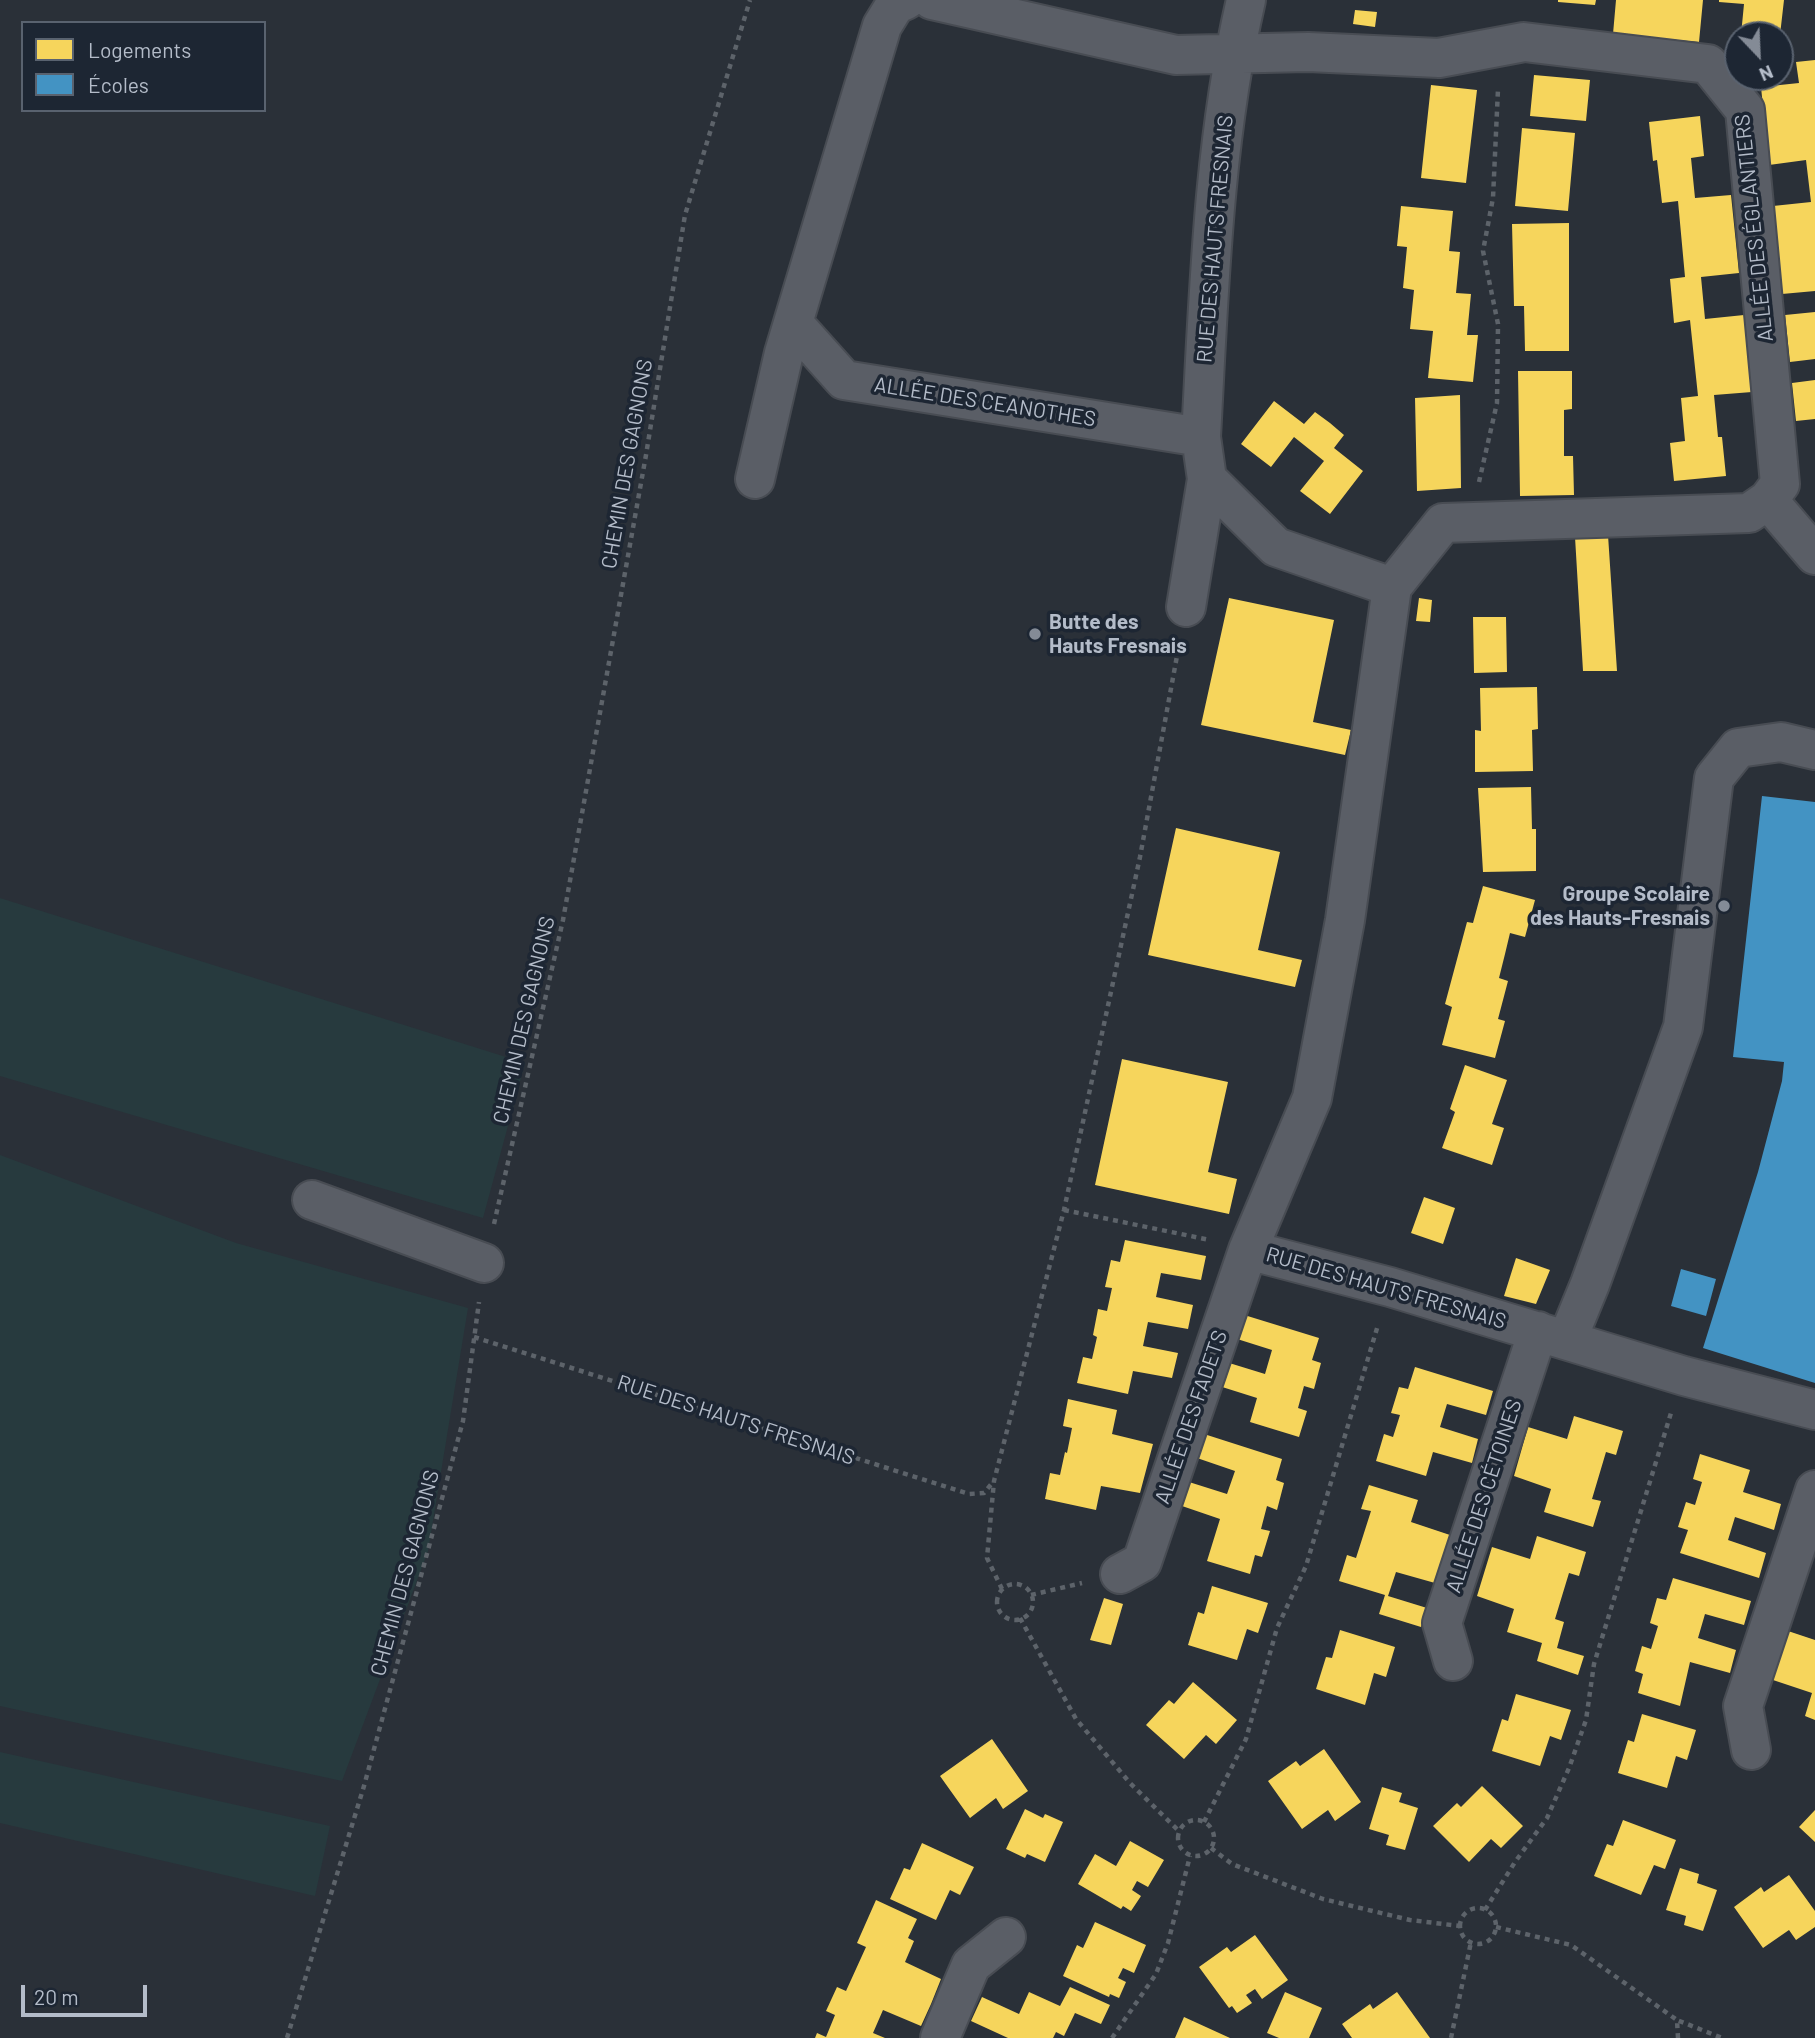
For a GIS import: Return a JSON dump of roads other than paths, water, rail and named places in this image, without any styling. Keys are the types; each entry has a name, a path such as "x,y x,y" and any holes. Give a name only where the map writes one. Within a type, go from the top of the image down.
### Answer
{"street":[{"path":"755,479 784,353 882,26 895,5 906,0"},
{"path":"932,0 1176,55 1234,52"},
{"name":"RUE DES HAUTS FRESNAIS","path":"1186,607 1207,479 1201,437 1220,146 1234,52 1246,0"},
{"name":"ALLÉE DES ÉGLANTIERS","path":"1234,52 1308,52 1440,58 1524,41 1708,64 1745,110 1780,484 1768,500"},
{"name":"ALLÉE DES CEANOTHES","path":"793,323 844,380 1201,437"},
{"path":"1207,479 1276,547 1392,587 1443,523 1749,513 1768,500 1815,555"},
{"name":"RUE DES HAUTS FRESNAIS","path":"1392,587 1345,920 1312,1098 1248,1250 1390,1287 1684,1376 1815,1410"},
{"name":"ALLÉE DES CÉTOINES","path":"1453,1661 1442,1623 1552,1336 1590,1284 1683,1027 1714,778 1738,748 1781,741 1815,750"},
{"path":"312,1200 484,1263"},
{"name":"ALLÉE DES FADETS","path":"1120,1574 1142,1562 1248,1250"},
{"path":"1751,1751 1743,1706 1815,1490"},
{"path":"940,2038 971,1965 1006,1937"}],"place":[{"name":"Butte des Hauts Fresnais","path":"1035,634"},
{"name":"Groupe Scolaire des Hauts-Fresnais","path":"1724,906"}]}
